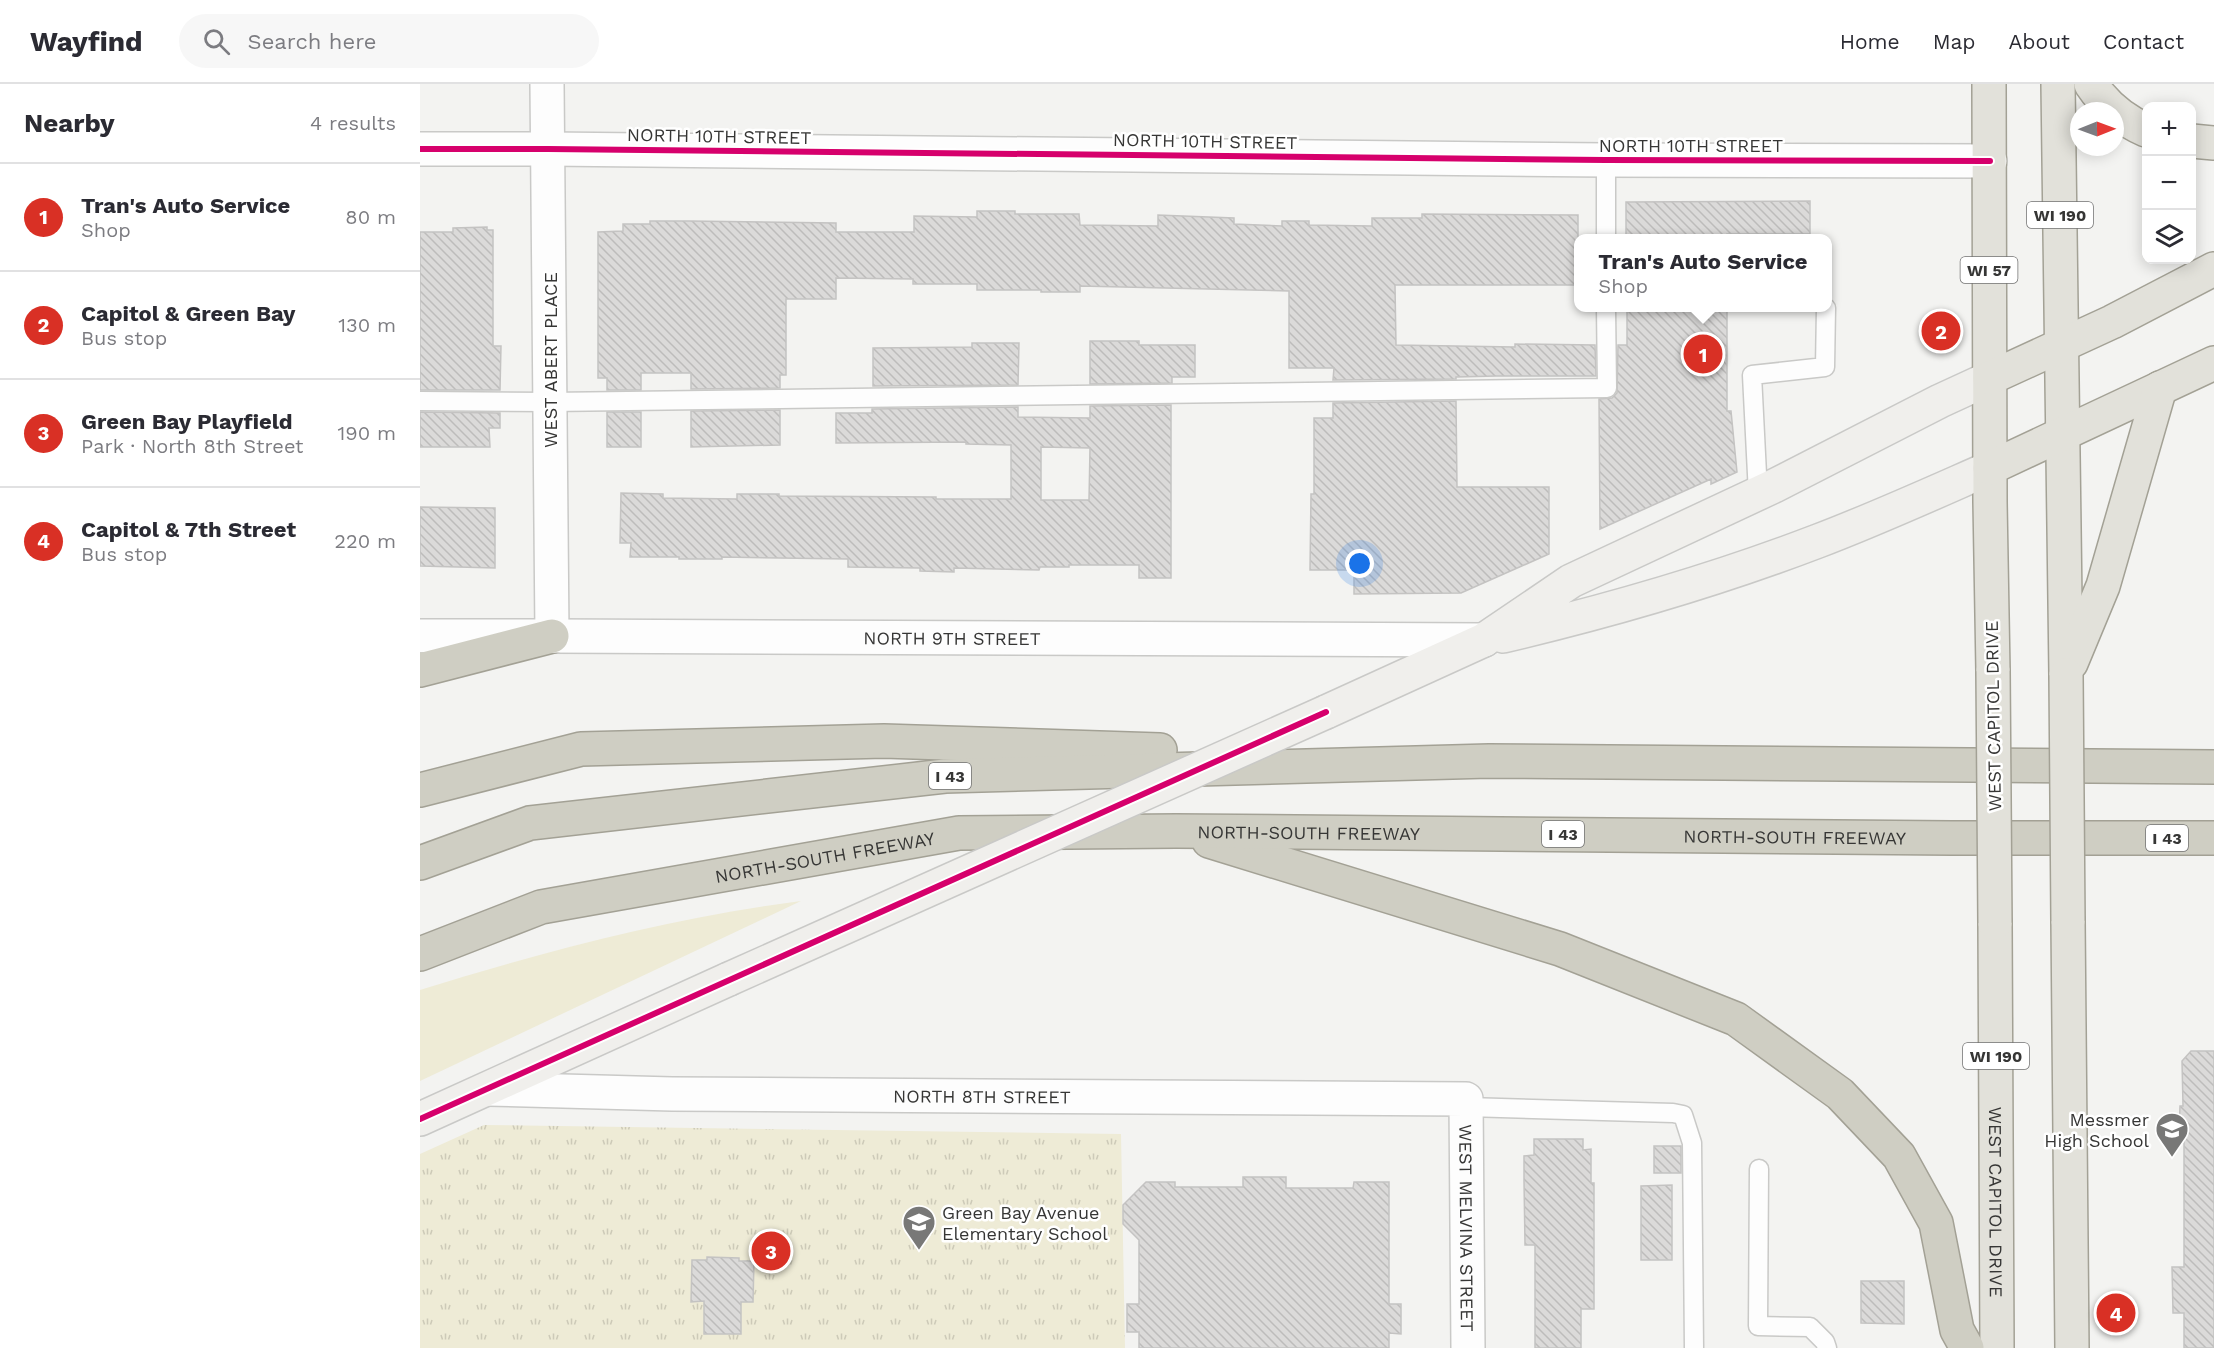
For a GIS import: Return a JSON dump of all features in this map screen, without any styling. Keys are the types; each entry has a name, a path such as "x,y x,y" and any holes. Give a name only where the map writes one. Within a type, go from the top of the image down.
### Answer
{"highway":[{"path":"420,670 552,636"},
{"path":"420,790 580,749 884,741 1489,760"},
{"name":"I 43","path":"420,863 530,823 945,776 1489,760 2214,767"},
{"path":"1176,831 1560,949 1736,1019 1840,1094 1899,1156 1936,1223 1957,1330 1967,1348"},
{"name":"NORTH-SOUTH FREEWAY","path":"420,954 541,907 959,833 1176,831 2214,838"}],"main road":[{"name":"WEST CAPITOL DRIVE","path":"1989,84 1989,378 1997,1348"},
{"name":"WI 190","path":"2058,84 2072,1348"},
{"path":"2091,84 2100,99 2129,123 2142,128"},
{"path":"2196,141 2214,142"},
{"path":"420,1119 1484,640 1570,581 1758,494 1940,400 2061,346 2214,269"},
{"path":"1484,640 1583,617 1752,565 1819,541 1990,468 2214,363"},
{"path":"2066,675 2103,586 2160,388"}],"street":[{"name":"WEST ABERT PLACE","path":"547,84 552,636"},
{"name":"NORTH 10TH STREET","path":"420,149 1606,160 1990,160"},
{"name":"NORTH 9TH STREET","path":"420,636 1484,640"},
{"name":"NORTH 8TH STREET","path":"488,1089 672,1094 1466,1099 1467,1107"},
{"name":"WEST MELVINA STREET","path":"1467,1107 1468,1348"}],"lane":[{"path":"1606,160 1606,234"},
{"path":"420,401 550,402 1607,388 1606,312"},
{"path":"1758,494 1752,375 1825,367 1826,312"},
{"path":"1467,1107 1683,1115 1692,1143 1694,1348"},
{"path":"1759,1169 1758,1326 1810,1327 1825,1342 1827,1348"}],"green space":[{"path":"801,901 420,1081 420,990 561,949 656,926"},
{"name":"Green Bay Avenue Elementary School","path":"484,1125 1121,1134 1125,1348 420,1348 420,1154"}],"building":[{"path":"1810,201 1810,234 1626,234 1626,202"},
{"path":"977,211 1015,211 1015,214 1079,214 1080,225 1158,226 1158,215 1234,218 1234,224 1282,226 1282,221 1309,221 1309,225 1372,226 1372,218 1422,218 1422,214 1578,215 1578,234 1574,234 1574,285 1395,285 1396,345 1515,347 1515,344 1595,345 1596,376 1333,380 1334,368 1289,368 1289,291 1080,286 1080,292 1041,292 1041,290 977,290 977,284 913,284 913,279 836,278 836,299 786,299 786,375 780,375 780,388 691,389 691,373 641,373 641,390 607,390 607,378 598,378 598,232 623,231 623,224 689,221 836,223 836,232 914,232 914,216 977,217"},
{"path":"487,227 487,230 493,230 493,346 501,346 500,390 420,390 420,232 453,232 453,228"},
{"path":"1627,312 1727,312 1727,411 1731,411 1737,472 1711,484 1711,479 1600,529 1599,399 1612,398 1617,393 1618,345 1627,345"},
{"path":"1090,341 1139,341 1139,345 1195,345 1195,377 1172,377 1172,383 1090,384"},
{"path":"972,343 1019,343 1018,385 873,386 873,348 972,347"},
{"path":"1456,401 1457,487 1549,487 1549,554 1461,593 1354,594 1354,570 1310,570 1311,494 1314,494 1314,418 1333,418 1333,403"},
{"path":"1171,405 1171,578 1139,578 1139,565 1069,565 1069,567 1040,567 1039,570 954,568 954,572 920,571 920,568 848,567 848,559 630,557 631,543 620,543 621,493 663,494 663,498 737,499 737,494 779,494 779,496 1011,499 1011,445 966,444 966,442 836,443 836,413 872,413 872,409 1018,407 1018,417 1090,418 1090,406","holes":["1041,447 1090,448 1089,500 1041,500"]},
{"path":"780,410 780,445 691,447 691,411"},
{"path":"420,412 500,413 500,428 489,428 490,447 420,447"},
{"path":"607,412 641,412 641,447 607,447"},
{"path":"420,507 495,508 495,568 420,566"},
{"path":"2191,1051 2214,1051 2214,1348 2184,1348 2184,1313 2173,1313 2172,1267 2184,1267 2184,1131 2179,1131 2180,1106 2183,1106 2182,1061"},
{"path":"1534,1139 1583,1139 1583,1150 1591,1149 1591,1183 1594,1183 1594,1309 1581,1309 1581,1348 1535,1348 1535,1245 1525,1245 1524,1181 1524,1156 1534,1155"},
{"path":"1654,1146 1681,1146 1681,1173 1654,1173"},
{"path":"1243,1177 1286,1177 1286,1188 1353,1188 1354,1182 1389,1182 1389,1304 1401,1304 1401,1334 1389,1333 1389,1348 1139,1348 1139,1332 1127,1332 1127,1304 1139,1304 1139,1240 1123,1224 1123,1205 1146,1182 1175,1182 1175,1187 1243,1187"},
{"path":"1672,1185 1672,1260 1641,1260 1641,1186"},
{"path":"707,1257 754,1261 753,1302 741,1302 741,1334 704,1334 704,1301 691,1302 692,1260 707,1260"},
{"path":"1861,1281 1904,1281 1904,1324 1861,1323"}],"cycle path":[{"path":"420,149 1606,160 1990,161"},
{"path":"420,1119 1326,712"}],"place":[{"name":"Capitol & Green Bay","path":"1941,331"},
{"name":"Tran's Auto Service","path":"1703,354"},
{"name":"Messmer High School","path":"2172,1158"},
{"name":"Green Bay Playfield","path":"771,1251"},
{"name":"Green Bay Avenue Elementary School","path":"919,1251"},
{"name":"Capitol & 7th Street","path":"2116,1313"}]}
